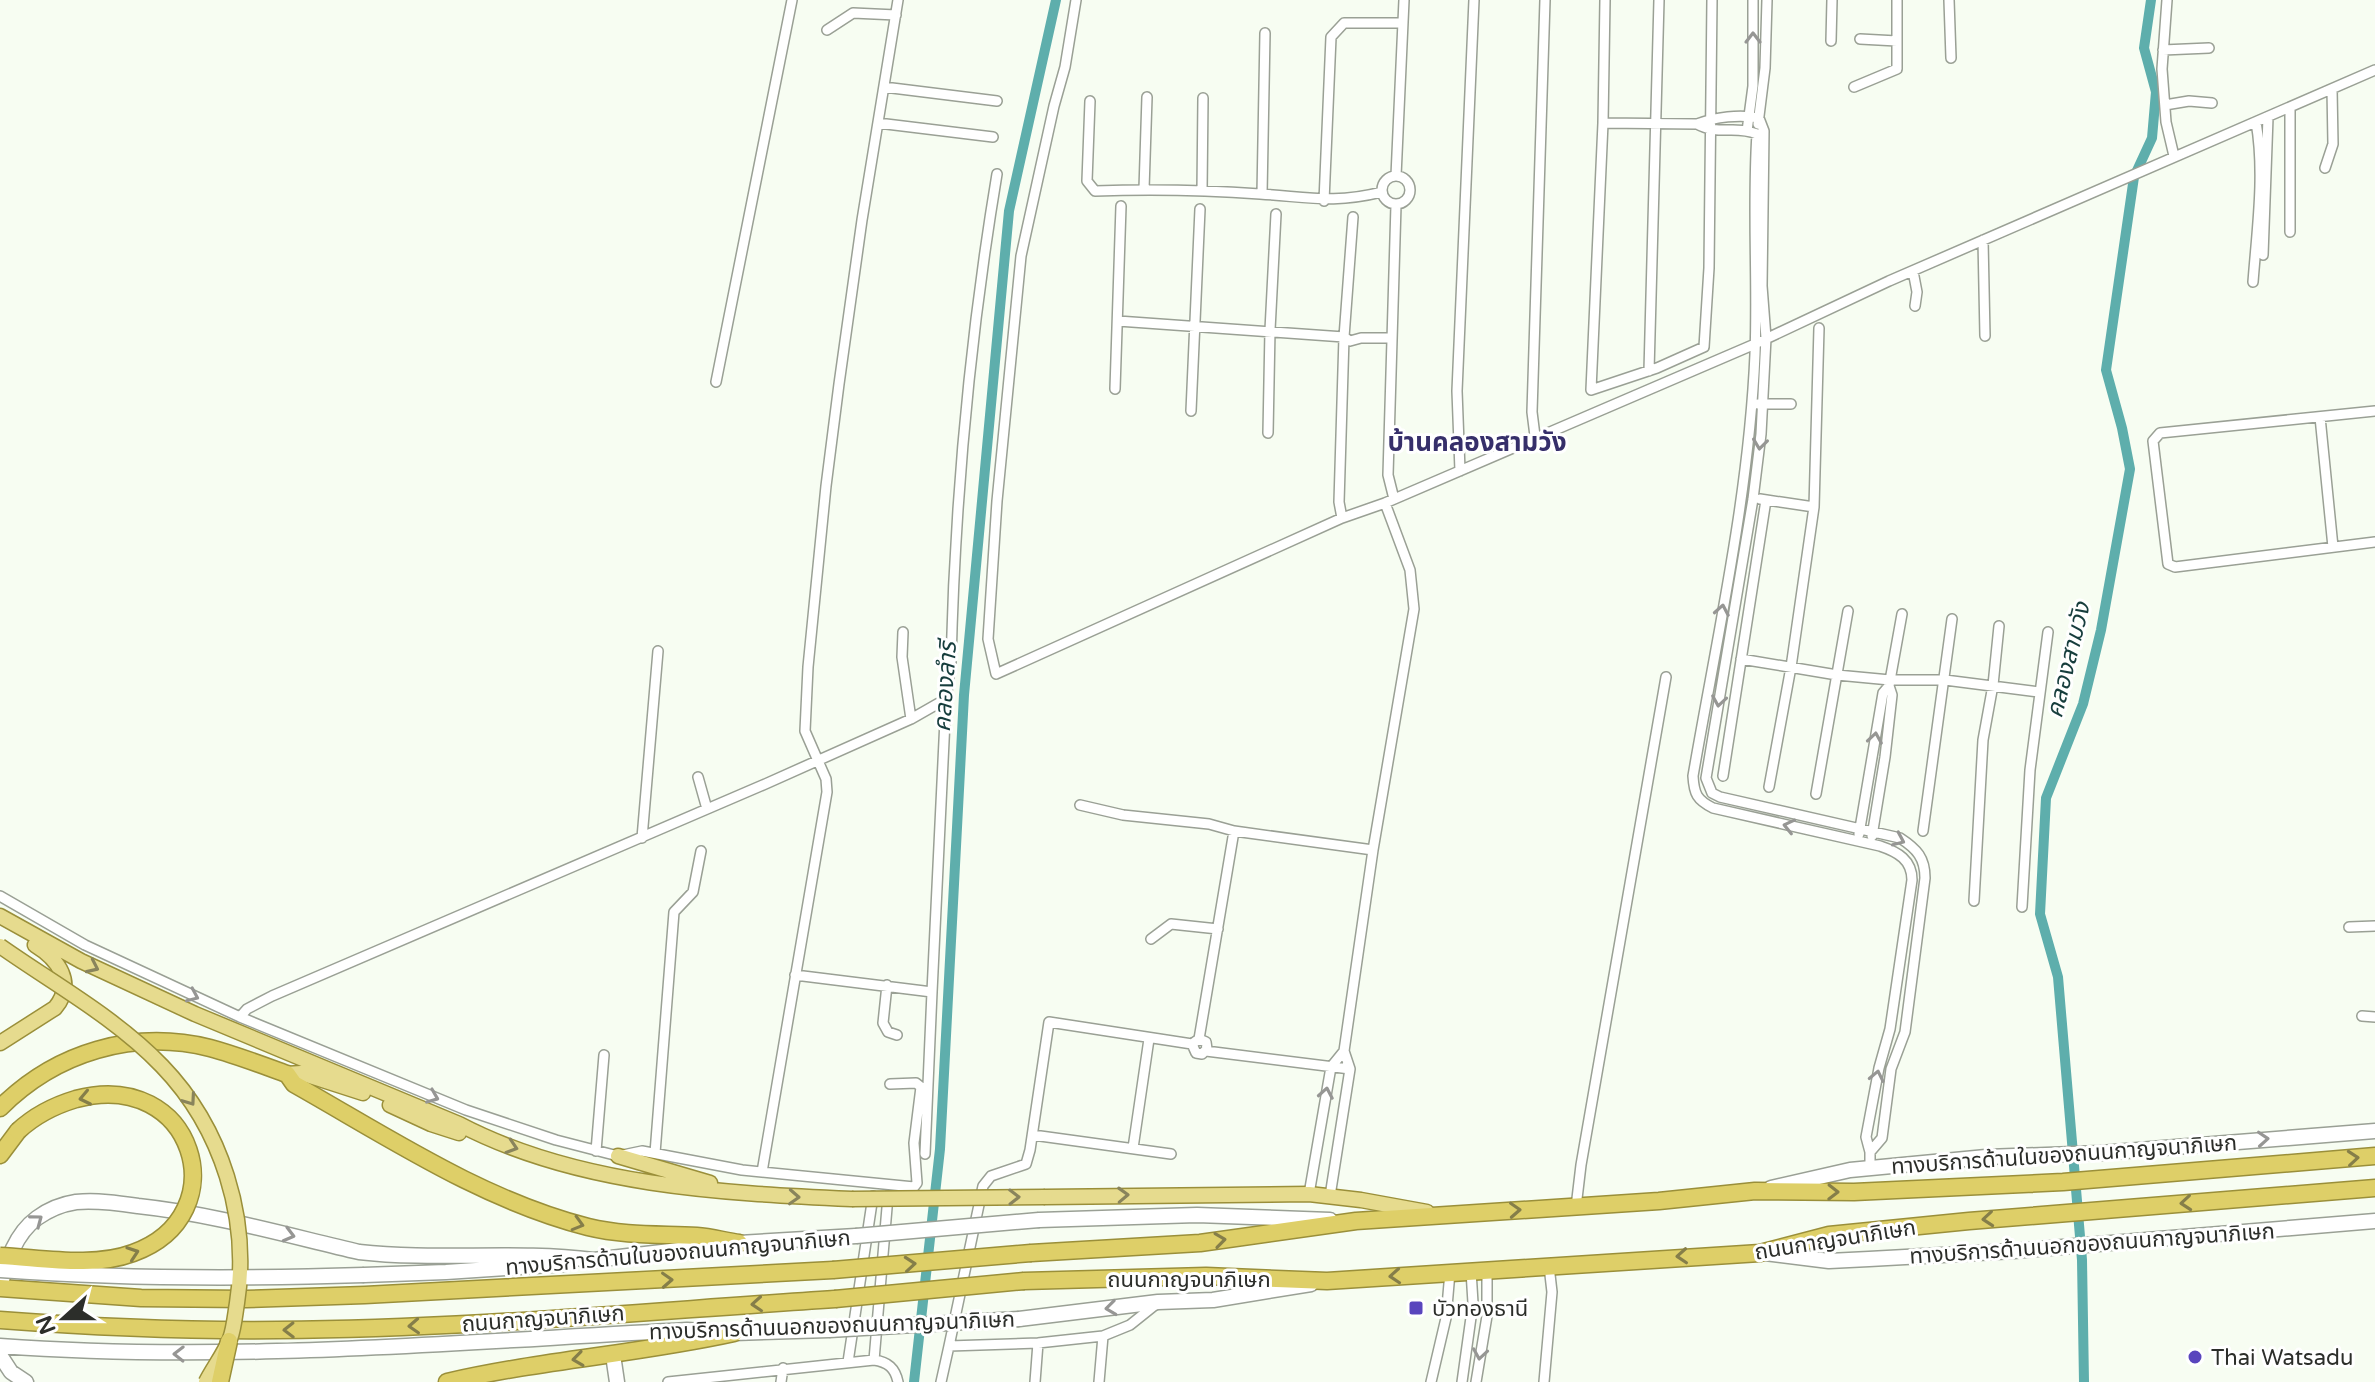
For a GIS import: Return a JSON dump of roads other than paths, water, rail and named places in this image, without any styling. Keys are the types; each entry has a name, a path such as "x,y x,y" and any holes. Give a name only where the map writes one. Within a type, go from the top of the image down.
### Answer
{"highway":[{"path":"0,1108 51,1068 113,1044 178,1042 211,1048 287,1074 294,1084 429,1161 500,1196 552,1217 627,1234 698,1236 739,1243"},
{"path":"0,1155 18,1131 34,1118 67,1102 89,1096 125,1094 162,1111 176,1124 191,1154 193,1174 182,1215 161,1238 140,1251 95,1260 0,1256"},
{"name":"ถนนกาญจนาภิเษก","path":"0,1287 141,1298 246,1299 833,1270 1031,1253 1200,1243 1356,1221 1437,1214 1576,1207 1755,1191 1854,1192 2063,1182 2375,1156"},
{"name":"ถนนกาญจนาภิเษก","path":"0,1320 194,1330 367,1328 835,1299 1024,1281 1206,1276 1327,1281 1760,1253 1829,1235 2375,1188"},
{"path":"447,1382 503,1370 613,1355 734,1333"},
{"path":"220,1382 229,1341"}],"main road":[{"path":"0,916 81,961 142,989 486,1138"},
{"path":"0,925 55,960 63,975 63,990 55,1008 0,1043"},
{"path":"0,946 143,1047 180,1086 198,1111 221,1159 239,1233 239,1285 229,1341 206,1382"},
{"path":"287,1074 301,1073 368,1095 431,1124 557,1161 638,1180 750,1195 852,1199 1309,1194 1437,1214"},
{"name":"ทางบริการด้านในของถนนกาญจนาภิเษก","path":"1755,1191 1870,1168 1986,1157 2101,1153 2375,1131"},
{"path":"618,1156 750,1195"},
{"path":"0,1287 15,1244 25,1228 59,1206 76,1202 174,1209 373,1254 536,1254 593,1260"},
{"name":"ทางบริการด้านในของถนนกาญจนาภิเษก","path":"0,1270 147,1278 364,1275 446,1272 593,1260 739,1243 1039,1220 1197,1215 1356,1221"},
{"name":"ทางบริการด้านนอกของถนนกาญจนาภิเษก","path":"1760,1253 1829,1261 2375,1221"},
{"name":"ทางบริการด้านนอกของถนนกาญจนาภิเษก","path":"0,1346 112,1353 203,1354 368,1349 687,1330 734,1333 829,1330 1019,1319 1158,1302 1213,1300 1327,1281"},
{"path":"0,1355 11,1372 26,1382"},
{"path":"613,1355 617,1382"}],"street":[{"path":"716,382 792,0"},
{"path":"762,1172 827,792 826,779 808,741 805,718 808,667 826,486 898,0"},
{"path":"1076,0 1065,67 1021,256 988,639 996,674 1342,518 1389,501 1755,344 2123,178 2375,70"},
{"path":"1396,176 1404,0"},
{"path":"1460,471 1457,391 1474,0"},
{"path":"1535,436 1532,412 1545,0"},
{"path":"1605,0 1603,123 1591,390 1649,371 1704,347 1709,268 1712,0"},
{"path":"1649,371 1659,0"},
{"path":"1753,0 1758,86"},
{"path":"1767,0 1752,133 1755,344 1751,404 1741,497 1693,776 1694,793 1701,803 1713,808 1893,850 1912,871 1893,1012 1866,1137 1870,1168"},
{"path":"1831,41 1832,0"},
{"path":"1854,87 1897,69 1897,0"},
{"path":"1949,0 1951,58"},
{"path":"2167,0 2163,50 2165,105 2174,156"},
{"path":"827,30 853,13 896,15"},
{"path":"1324,201 1331,37 1344,23 1403,23"},
{"path":"1262,194 1265,33"},
{"path":"1860,39 1897,41"},
{"path":"2163,50 2209,48"},
{"path":"884,87 997,101"},
{"path":"2325,168 2333,144 2332,89"},
{"path":"1144,189 1147,97"},
{"path":"1202,191 1203,98"},
{"path":"1090,101 1087,181 1095,191 1202,191 1324,201 1343,201 1382,192"},
{"path":"2165,105 2189,101 2212,103"},
{"path":"2290,107 2290,232"},
{"path":"1603,123 1697,124 1709,119 1754,117"},
{"path":"1754,117 1764,131 1764,404 1753,499 1706,778 1712,793 1900,838 1921,855 1925,866 1905,1032 1891,1069 1882,1138 1870,1152"},
{"path":"2263,255 2268,117"},
{"path":"2253,282 2260,185 2256,122"},
{"path":"878,123 993,137"},
{"path":"1697,124 1709,131 1752,133"},
{"path":"925,1154 946,699 951,662 963,438 982,263 997,174"},
{"path":"1396,176 1386,181 1382,192 1386,201 1396,205"},
{"path":"1396,176 1407,182 1410,194 1396,205"},
{"path":"1330,1196 1350,1069 1344,1051 1373,850 1414,609 1410,570 1389,501 1396,205"},
{"path":"1115,389 1121,206"},
{"path":"1191,411 1200,209"},
{"path":"1268,433 1276,214"},
{"path":"1342,518 1339,502 1344,337 1353,217"},
{"path":"1983,240 1985,336"},
{"path":"1913,271 1917,292 1915,306"},
{"path":"1118,321 1270,330 1344,337 1350,341 1391,338"},
{"path":"1769,787 1791,667 1814,507 1819,328"},
{"path":"1751,404 1791,404"},
{"path":"2375,411 2160,433 2153,441 2168,564 2175,567 2375,542"},
{"path":"2320,417 2333,547"},
{"path":"1741,497 1814,507"},
{"path":"1723,776 1766,500"},
{"path":"1816,794 1848,611"},
{"path":"1870,844 1885,757 1892,695 1890,683 1902,614"},
{"path":"1923,831 1952,619"},
{"path":"1974,901 1983,740 1999,626"},
{"path":"903,632 902,657 911,719"},
{"path":"2022,907 2030,770 2048,632"},
{"path":"642,838 658,651"},
{"path":"1714,656 1726,659"},
{"path":"1741,659 1890,683 1945,680 2039,692"},
{"path":"1576,1207 1666,677"},
{"path":"1858,843 1883,693 1890,683"},
{"path":"240,1017 247,1009 272,996 642,838 705,802 911,719 946,699"},
{"path":"698,777 705,802"},
{"path":"1080,805 1123,815 1209,824 1234,831 1373,850"},
{"path":"1196,1041 1234,831"},
{"path":"655,1153 674,912 693,892 701,851"},
{"path":"0,896 85,945 240,1017 466,1110 618,1156 642,1151 762,1172 851,1179 889,1186 916,1186 914,1143 921,1087 916,1083 890,1084"},
{"path":"1151,939 1167,926 1177,923 1218,929"},
{"path":"2349,927 2375,926"},
{"path":"795,975 932,992"},
{"path":"887,985 883,1023 888,1032 897,1035"},
{"path":"1893,1012 1907,1014"},
{"path":"2362,1016 2375,1017"},
{"path":"941,1382 983,1186 991,1176 1026,1164 1049,1022 1149,1039 1206,1042 1206,1051 1350,1069"},
{"path":"1133,1148 1149,1039"},
{"path":"1309,1194 1331,1067 1344,1051"},
{"path":"596,1151 604,1055"},
{"path":"1872,1105 1886,1107"},
{"path":"1321,1121 1342,1123"},
{"path":"1033,1135 1171,1154"},
{"path":"848,1362 875,1184"},
{"path":"874,1360 889,1186"},
{"path":"1544,1382 1552,1292 1549,1265"},
{"path":"1462,1382 1479,1270"},
{"path":"1476,1382 1487,1316 1479,1270"},
{"path":"1431,1382 1446,1318 1450,1272"},
{"path":"948,1350 1103,1336 1130,1325 1158,1302"},
{"path":"1099,1382 1103,1336"},
{"path":"1035,1382 1038,1343"},
{"path":"668,1382 733,1378 783,1368 874,1360 888,1364 898,1382"},
{"path":"781,1382 783,1368"}],"waterway":[{"name":"คลองลำรี","path":"914,1382 940,1149 964,695 1009,211 1056,0"},
{"name":"คลองสามวัง","path":"2084,1382 2082,1260 2058,977 2040,914 2046,798 2083,704 2101,630 2130,469 2106,370 2134,177 2152,138 2156,92 2144,48 2151,0"}],"place":[{"name":"บัวทองธานี","path":"1416,1308"},
{"name":"Thai Watsadu","path":"2195,1357"}],"district":[{"name":"บ้านคลองสามวัง","path":"1477,442"}]}
